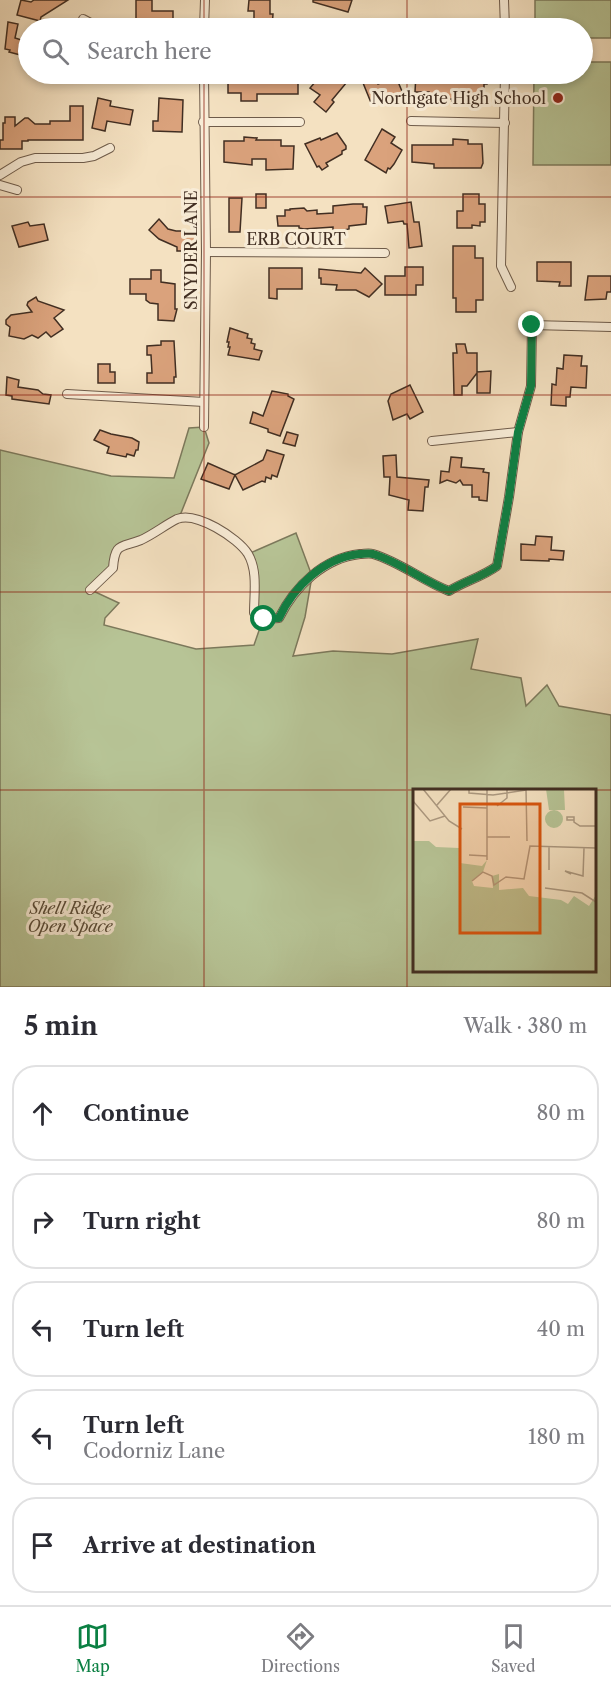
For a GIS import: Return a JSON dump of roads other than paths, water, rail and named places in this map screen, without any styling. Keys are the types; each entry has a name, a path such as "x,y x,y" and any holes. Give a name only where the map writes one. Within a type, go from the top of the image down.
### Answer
{"street":[{"path":"204,18 205,0"},
{"path":"504,0 505,18"},
{"name":"SNYDER LANE","path":"204,84 206,252 204,427"},
{"path":"505,84 501,266 511,287"},
{"path":"411,121 505,123"},
{"path":"203,122 300,122"},
{"path":"0,176 21,162 35,158 83,158 94,156 110,148"},
{"path":"0,185 17,190"},
{"name":"ERB COURT","path":"206,252 386,253"},
{"path":"90,590 113,568 114,554 122,545 140,540 179,518 198,520 224,531 248,554 255,573 254,613 264,619 279,618 286,603 312,576 329,562 350,555 371,554 400,566 432,585 449,591 463,582 486,574 497,566 518,432 531,386 532,325 611,327"},
{"path":"67,394 204,402"},
{"path":"432,441 518,432"}],"place":[{"name":"Northgate High School","path":"558,98"}],"park label":[{"name":"Shell Ridge Open Space","path":"70,917"}]}
